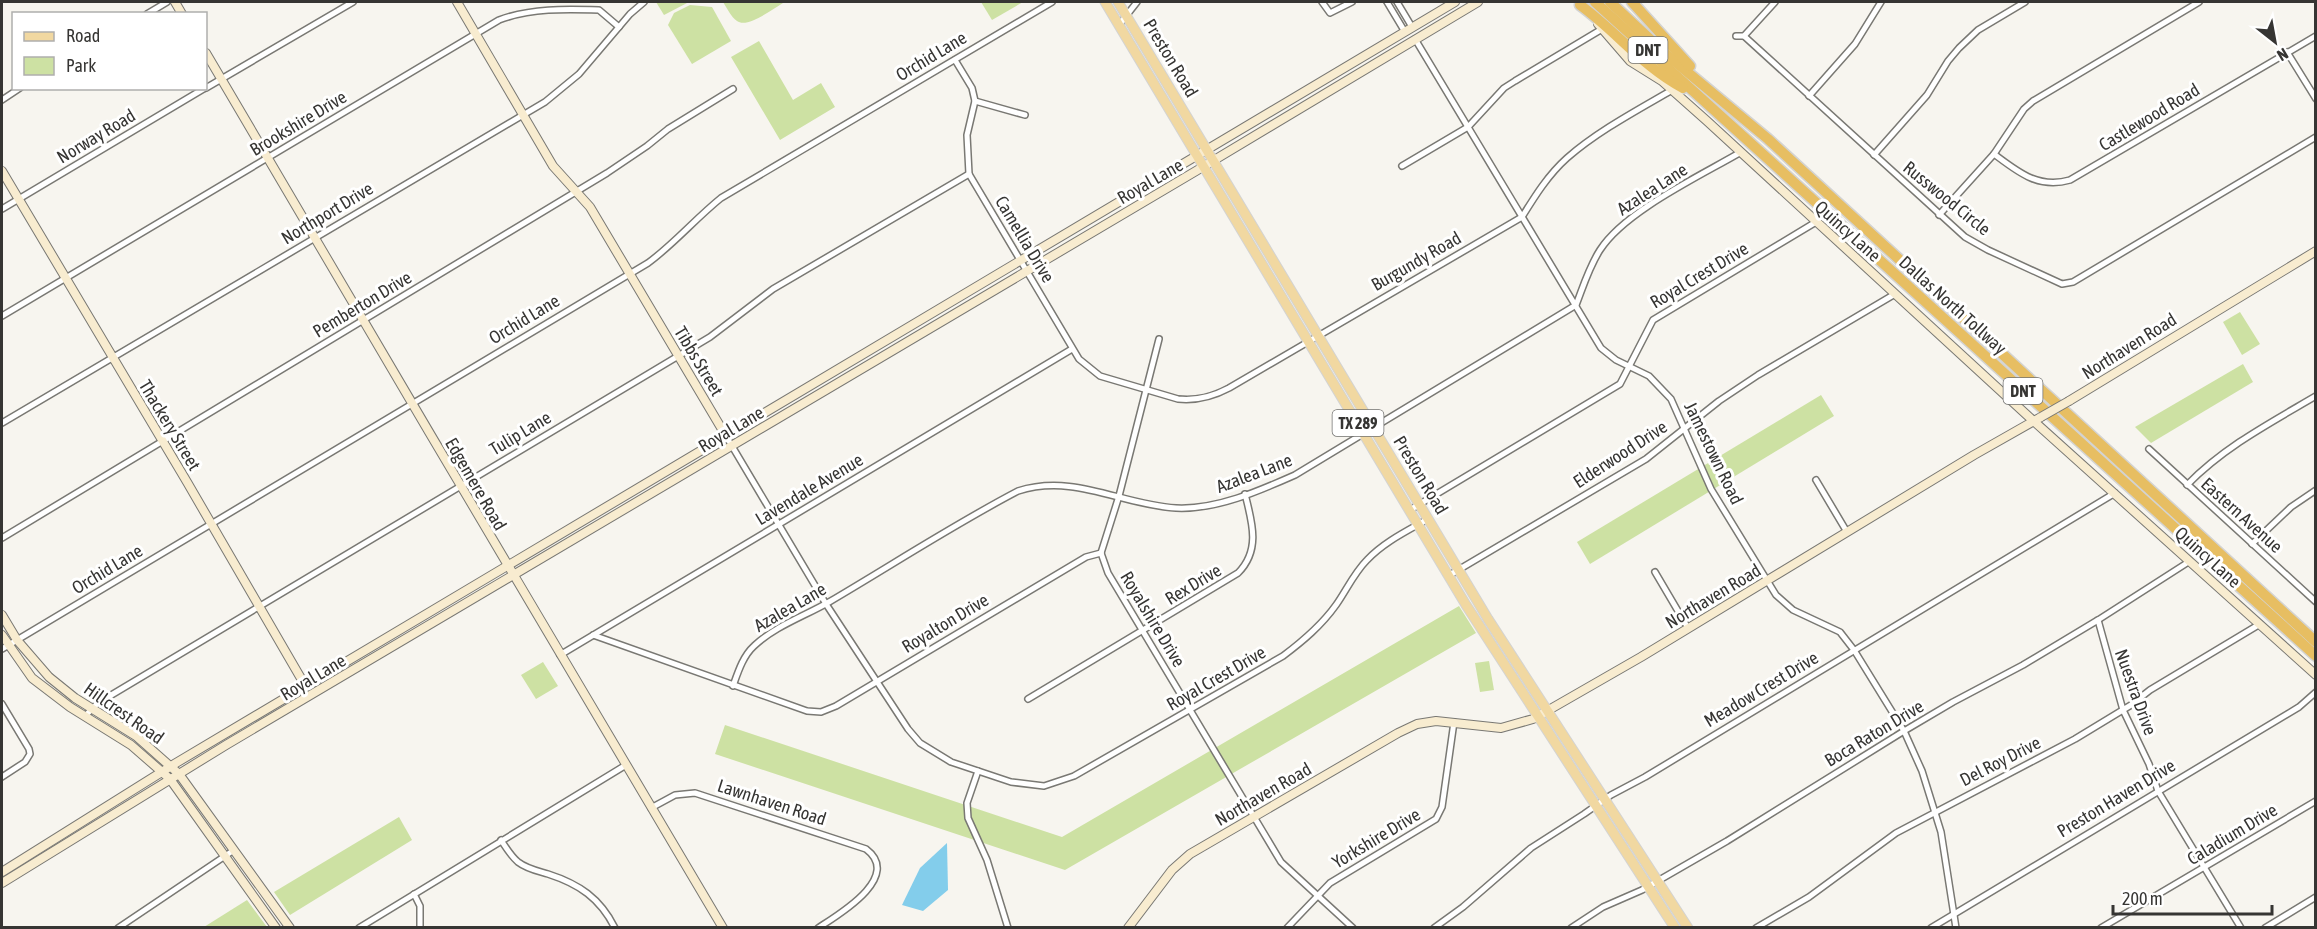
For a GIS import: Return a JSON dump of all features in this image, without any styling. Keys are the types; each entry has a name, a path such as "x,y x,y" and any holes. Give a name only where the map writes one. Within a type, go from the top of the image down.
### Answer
{"highway":[{"name":"Dallas North Tollway","path":"1595,2 1706,94 1768,139 2316,642"},
{"name":"Dallas North Tollway","path":"1610,2 1706,94 2316,656"},
{"path":"1632,2 1706,94"},
{"path":"1578,3 1601,20 1647,64 1679,86 1706,94"}],"main road":[{"name":"Preston Road","path":"1105,2 1206,151 1208,164 1258,256 1478,625 1675,927"},
{"name":"Preston Road","path":"1118,2 1197,156 1208,164 1266,249 1488,619 1689,927"},
{"path":"1258,256 1266,249"},
{"path":"1281,294 1291,289"},
{"path":"1478,625 1488,619"}],"street":[{"path":"150,12 167,2"},
{"name":"Norway Road","path":"207,87 353,2"},
{"name":"Tibbs Street","path":"457,2 554,166 590,207 826,604 899,717 920,743 951,762 978,771"},
{"name":"Northport Drive","path":"2,423 524,115 564,88 644,2"},
{"name":"Orchid Lane","path":"4,647 665,251 721,198 1052,2"},
{"path":"1119,25 1137,2"},
{"path":"1322,2 1330,13 1352,2"},
{"path":"1387,2 1405,32 1414,39"},
{"path":"1397,2 1412,27 1414,39"},
{"name":"Royal Lane","path":"2,872 162,772 1455,2"},
{"name":"Royal Lane","path":"2,883 170,779 1478,2"},
{"path":"1736,36 1744,36 1775,2"},
{"path":"1809,96 1855,44 1881,2"},
{"path":"1874,155 1927,96 1948,61 1959,48 1978,30 2025,2"},
{"path":"1939,215 1994,154 2024,109 2044,93 2199,2"},
{"name":"Quincy Lane","path":"1578,3 1620,52 1672,90 1895,294 2038,419 2115,493 2316,675"},
{"name":"Brookshire Drive","path":"2,316 476,34 513,15 548,9 599,10 619,27"},
{"path":"1402,166 1468,127 1504,88 1602,29"},
{"name":"Russwood Circle","path":"1744,36 1965,237 2062,284 2073,282 2316,137"},
{"name":"Castlewood Road","path":"1994,154 2027,178 2042,183 2070,180 2316,36"},
{"name":"Jamestown Road","path":"1414,39 1601,348 1606,354 1649,376 1665,391 1676,408 1711,489 1767,580 1784,603 1801,614 1840,632 1854,650 1904,731 1922,771 1941,832 1956,927"},
{"path":"2287,52 2316,99"},
{"name":"Edgemere Road","path":"207,55 513,576 723,927"},
{"path":"1361,57 1367,67"},
{"path":"955,60 970,83 975,101 1025,115"},
{"name":"Pemberton Drive","path":"2,538 576,192 627,160 678,122 733,89"},
{"path":"2,100 17,90"},
{"name":"Norway Road","path":"2,209 202,90"},
{"name":"Burgundy Road","path":"1146,388 1178,399 1191,400 1210,397 1229,388 1522,217 1538,190 1566,158 1595,136 1672,90"},
{"path":"1298,94 1305,105"},
{"name":"Camellia Drive","path":"975,101 967,135 969,174 1072,349 1086,366 1100,376 1146,388"},
{"path":"1275,109 1281,119"},
{"name":"Azalea Lane","path":"733,686 744,658 754,645 1028,487 1064,485 1177,508 1212,504 1295,475 1576,306 1595,258 1621,226 1637,213 1741,152"},
{"name":"Thackery Street","path":"2,171 163,441 310,696"},
{"name":"Tulip Lane","path":"85,716 91,708 679,356 722,329 773,289 969,174"},
{"name":"Royal Crest Drive","path":"1410,510 1620,384 1647,327 1659,315 1816,222"},
{"name":"Northaven Road","path":"1128,927 1180,862 1411,727 1424,723 1454,722 1501,728 1519,725 1538,717 2316,251"},
{"name":"Elderwood Drive","path":"1448,576 1646,459 1719,401 1758,375 1895,294"},
{"path":"1101,553 1119,496 1159,339"},
{"path":"880,345 886,354"},
{"name":"Lavendale Avenue","path":"560,655 1072,349"},
{"path":"2187,485 2205,466 2230,447 2316,396"},
{"name":"Eastern Avenue","path":"2149,449 2316,602"},
{"path":"1816,480 1846,532"},
{"path":"2252,544 2291,507 2316,490"},
{"name":"Meadow Crest Drive","path":"1434,927 1463,907 1531,848 1605,799 2115,493"},
{"name":"Rex Drive","path":"1028,699 1233,577 1243,568 1252,550 1254,532 1245,494"},
{"path":"616,501 622,510"},
{"name":"Royal Crest Drive","path":"978,771 1023,785 1052,784 1074,777 1283,656 1326,618 1365,561 1387,543 1428,519"},
{"name":"Royalshire Drive","path":"1101,553 1108,573 1142,632 1283,864 1353,927"},
{"name":"Royalton Drive","path":"593,635 814,713 836,706 1086,557 1101,553"},
{"name":"Boca Raton Drive","path":"1571,927 1603,907 1647,886 1736,836 1904,731 2023,665 2190,561"},
{"path":"1655,572 1688,628"},
{"name":"Hillcrest Road","path":"2,615 17,640 41,670 68,693 136,736 179,774 290,927"},
{"name":"Nuestra Drive","path":"2097,620 2123,710 2149,765 2158,791 2241,927"},
{"name":"Del Roy Drive","path":"1756,927 1809,897 1882,842 2065,744 2260,624"},
{"path":"402,629 407,638"},
{"name":"Hillcrest Road","path":"2,635 4,647 32,678 55,697 131,745 170,779 276,927"},
{"name":"Preston Haven Drive","path":"1930,927 2299,706 2316,692"},
{"path":"2,704 30,754 25,762 2,777"},
{"name":"Yorkshire Drive","path":"1287,927 1317,895 1336,879 1436,819 1442,807 1454,722"},
{"path":"359,927 626,765"},
{"path":"978,771 967,803 968,818 987,860 1008,927"},
{"name":"Lawnhaven Road","path":"651,808 675,795 684,793 703,795 866,849 872,854 876,863 870,885 858,901 818,927"},
{"name":"Caladium Drive","path":"2101,927 2316,801"},
{"path":"106,807 112,816"},
{"path":"501,840 514,858 524,866 566,880 587,892 604,910 615,927"},
{"path":"118,927 234,850"},
{"path":"20,860 25,868"},
{"path":"414,894 420,906 420,927"},
{"path":"2265,927 2316,897"}],"green space":[{"path":"656,2 689,2 664,15"},
{"path":"723,2 785,2 754,20 742,23 733,17"},
{"path":"981,2 1023,2 992,20"},
{"path":"690,5 712,7 731,41 692,64 668,25 674,13"},
{"path":"759,41 793,100 821,83 835,107 780,140 731,57"},
{"path":"2240,312 2260,344 2242,355 2223,322"},
{"path":"2243,364 2253,382 2151,443 2135,427"},
{"path":"1821,395 1834,416 1590,564 1577,542"},
{"path":"1459,606 1476,633 1065,870 715,754 725,725 1062,837"},
{"path":"1489,661 1494,690 1480,692 1475,663"},
{"path":"543,662 558,686 536,699 521,675"},
{"path":"399,817 412,840 290,915 274,892"},
{"path":"247,900 267,927 204,927"}],"water":[{"path":"947,843 948,890 923,911 902,905 920,868"}]}
